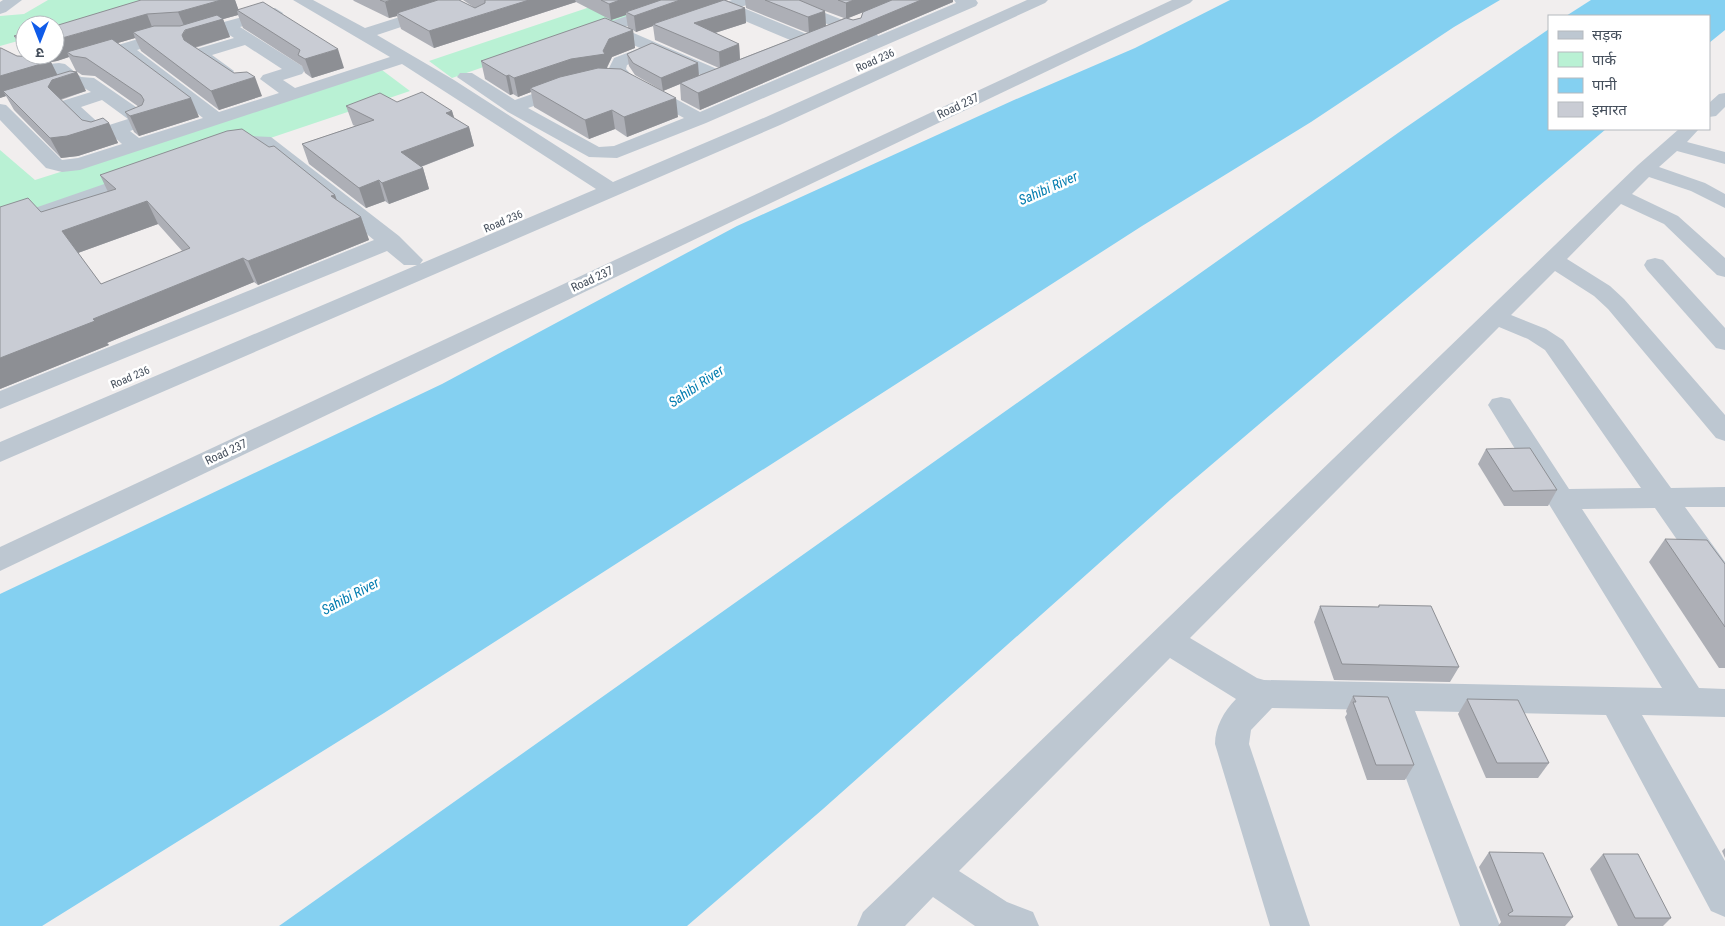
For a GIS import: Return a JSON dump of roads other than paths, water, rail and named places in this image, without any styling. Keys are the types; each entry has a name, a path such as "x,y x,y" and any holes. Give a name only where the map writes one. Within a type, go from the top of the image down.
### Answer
{"street":[{"path":"0,9 14,0"},
{"path":"572,40 689,0"},
{"path":"690,20 747,0"},
{"path":"778,0 884,41"},
{"path":"466,78 513,108 596,153 616,152 700,119 970,3 962,0"},
{"name":"Road 236","path":"0,432 412,260 605,186 1002,0"},
{"path":"0,452 605,186 861,82 1040,0"},
{"name":"Road 237","path":"0,560 728,214 1185,0"},
{"path":"306,1 364,25 384,28 404,38"},
{"path":"384,28 446,7"},
{"path":"726,7 808,41"},
{"path":"105,54 162,37 187,37 274,12 290,22"},
{"path":"790,48 871,17"},
{"path":"364,25 404,58 448,84 605,186"},
{"path":"227,26 296,70 254,81"},
{"path":"608,28 636,40 654,41 718,76"},
{"path":"247,40 198,54 254,81 292,94"},
{"path":"654,41 620,62 617,70 628,81 700,119"},
{"path":"124,49 216,119"},
{"path":"11,54 35,71 59,68 77,63"},
{"path":"17,101 0,108 53,164 62,166 80,164 404,58"},
{"path":"348,60 365,71"},
{"path":"59,68 77,83"},
{"path":"699,84 736,69"},
{"path":"448,84 483,71"},
{"path":"601,80 628,81"},
{"path":"43,93 77,83 88,82 142,120 100,134 68,106 103,94"},
{"path":"513,108 557,90 583,84"},
{"path":"663,99 681,91"},
{"path":"1710,111 1724,99"},
{"path":"116,129 136,146"},
{"path":"877,926 1552,260 1620,196 1645,169 1682,136 1725,158"},
{"path":"203,156 231,146 264,141 391,241 412,260"},
{"path":"1645,169 1698,186 1725,202"},
{"path":"0,227 157,172"},
{"path":"1620,196 1671,220 1725,270"},
{"path":"0,401 391,241"},
{"path":"1552,260 1612,300 1725,432"},
{"path":"1655,265 1725,343"},
{"path":"1495,317 1538,334 1554,345 1725,584"},
{"path":"1501,405 1690,703"},
{"path":"1561,499 1725,497"},
{"path":"1167,640 1247,689 1264,694 1725,703"},
{"path":"1264,694 1234,724 1231,733 1232,744 1290,926"},
{"path":"1393,697 1480,926"},
{"path":"1616,701 1725,898"},
{"path":"930,873 995,916 1019,926"}],"water":[{"name":"Sahibi River","path":"1230,0 1500,0 1454,27 1311,122 1142,226 384,713 42,926 0,926 0,594 442,384 737,226 1014,100 1135,48"},
{"path":"1591,0 1725,0 1725,30 1710,42 1710,15 1568,15"},
{"path":"1548,30 1548,130 1605,130 1170,500 823,809 687,926 279,926 1405,128"}]}
